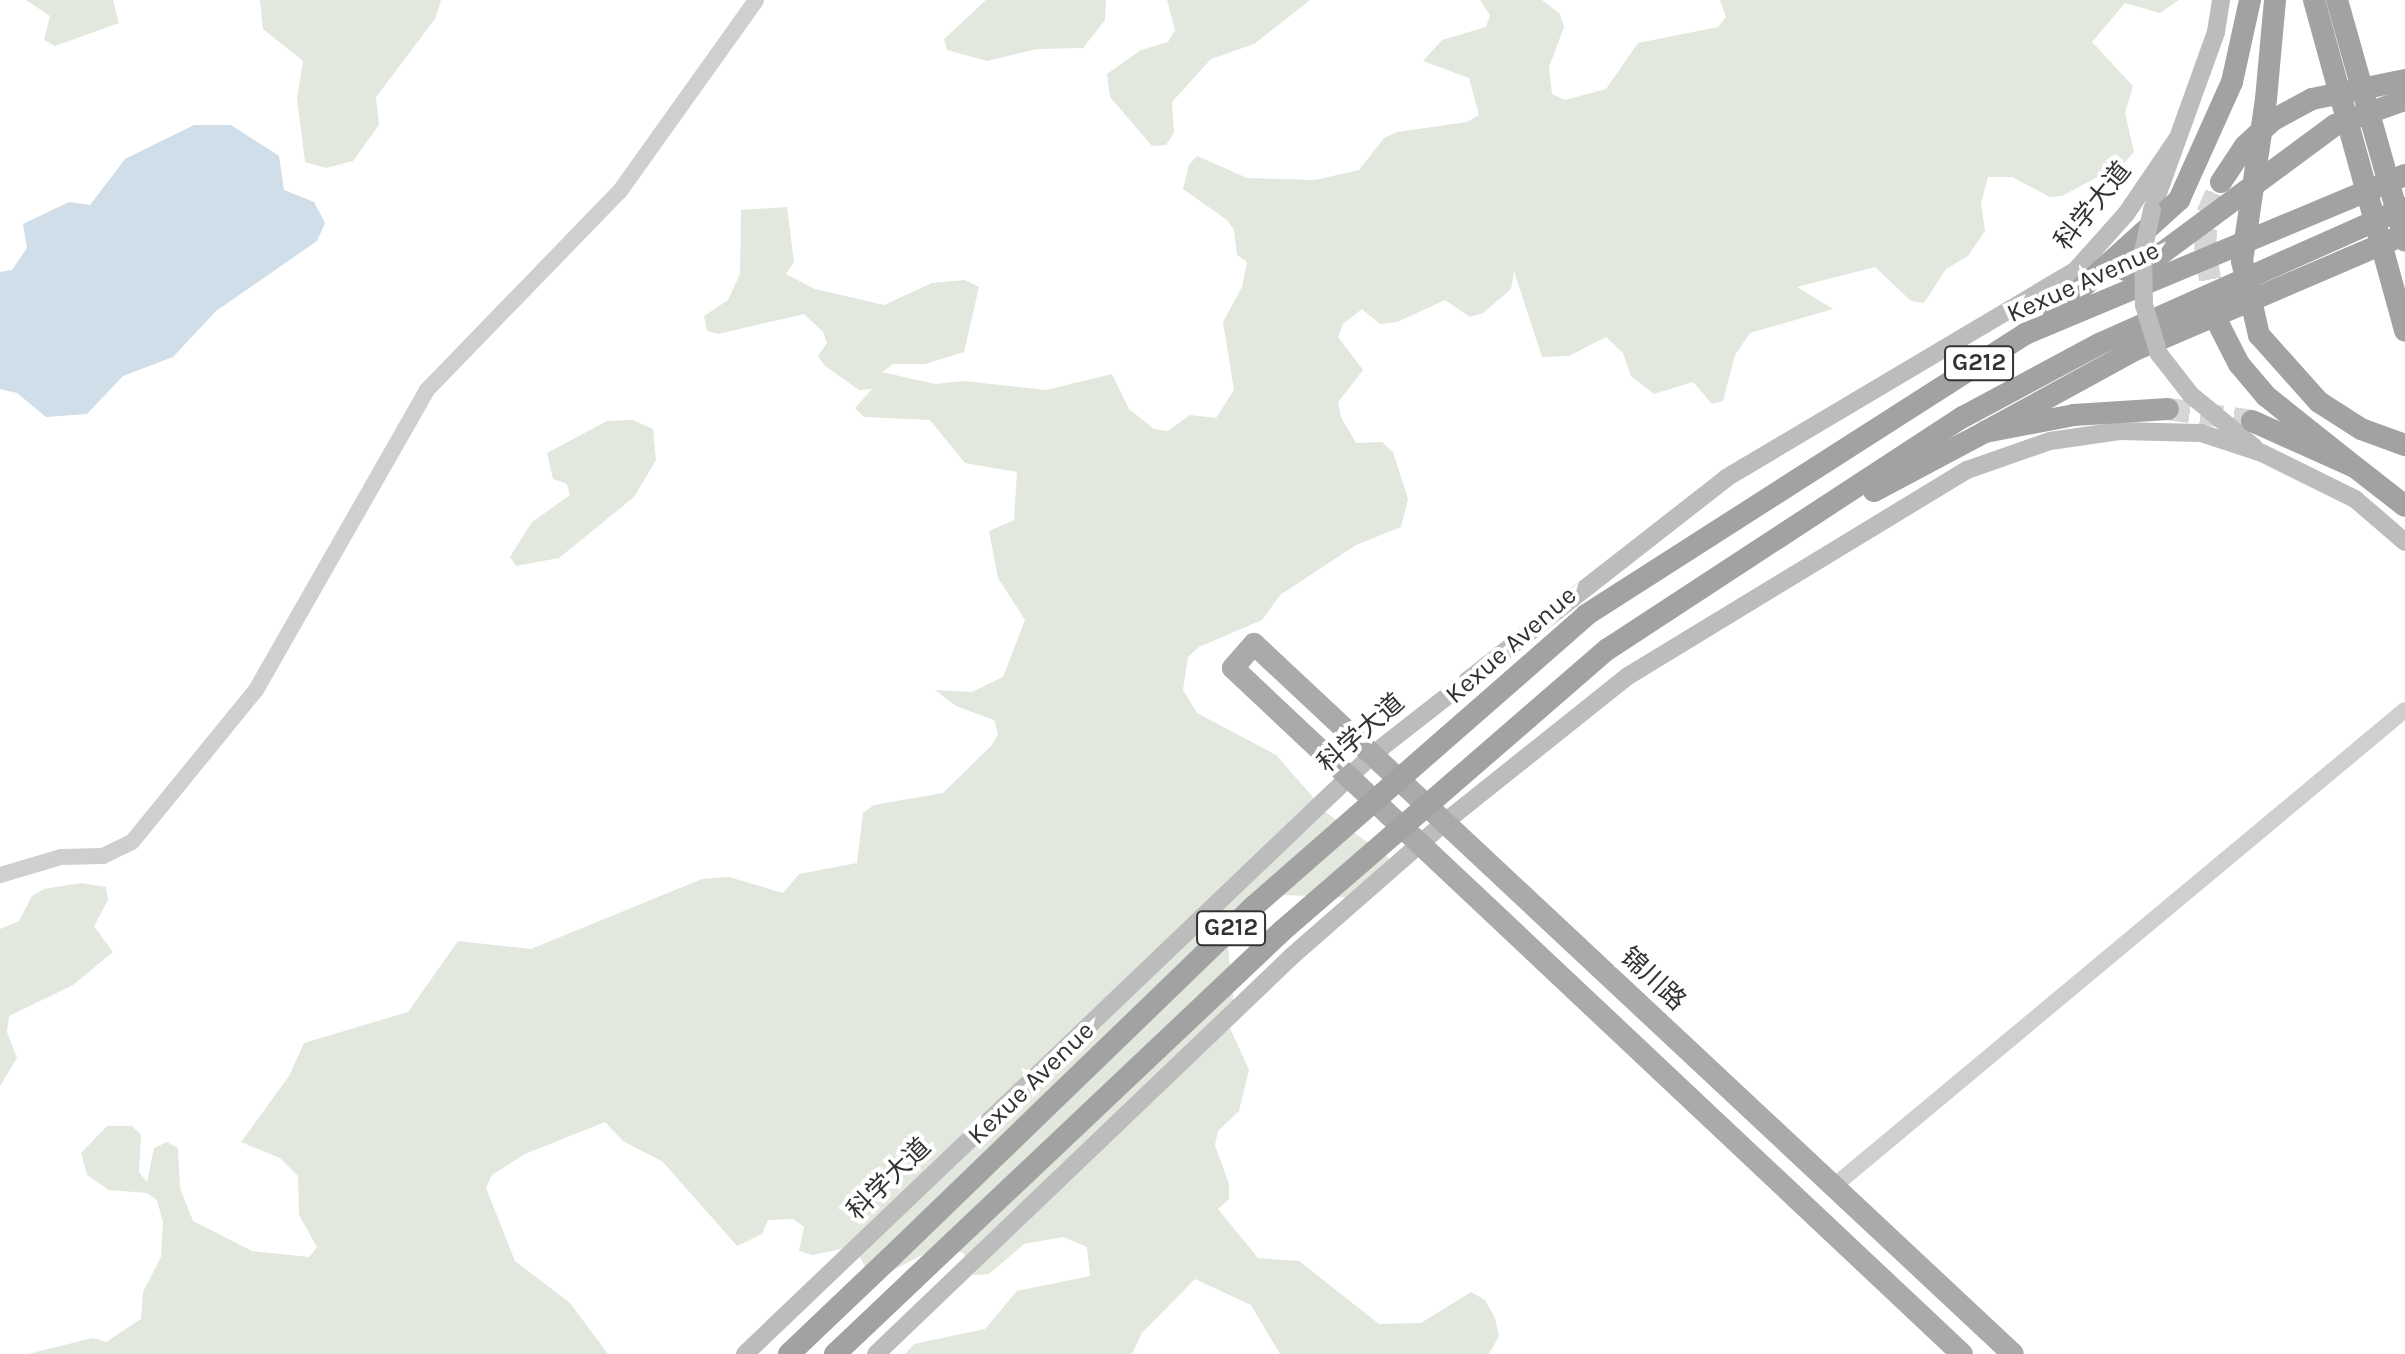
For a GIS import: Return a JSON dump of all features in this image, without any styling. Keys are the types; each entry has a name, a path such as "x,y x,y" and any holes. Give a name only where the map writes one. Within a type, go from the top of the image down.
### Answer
{"highway":[{"path":"2025,334 2092,285 2179,200 2232,82 2250,0"},
{"path":"2275,0 2266,99 2242,261 2259,335 2319,402 2361,429 2405,445"},
{"path":"2314,0 2405,331"},
{"path":"2337,0 2405,241"},
{"path":"2221,182 2245,146 2273,120 2312,99 2405,80"},
{"path":"2092,285 2162,253 2335,125 2396,101"},
{"name":"Kexue Avenue","path":"789,1354 1253,907 1586,615 2025,334 2405,175"},
{"name":"G212","path":"835,1354 1282,931 1608,649 1963,417 2058,366 2405,208"},
{"path":"1763,550 2135,350 2405,234"},
{"path":"2219,325 2239,364 2266,396 2405,506"},
{"path":"1985,432 2074,415 2168,409"},
{"path":"2252,421 2355,467"}],"main road":[{"path":"2221,0 2152,210 2143,252 2144,305 2159,354 2191,395 2262,453"},
{"name":"科学大道","path":"745,1354 1372,755 1726,478 2075,271 2126,214 2177,139"},
{"path":"876,1354 1292,956 1445,822 1628,676 1967,470 2050,441 2119,431 2201,433 2262,453 2355,499 2405,542"},
{"name":"锦川路","path":"1348,777 1233,668 1254,644 2013,1354"},
{"path":"1348,777 1962,1354"}],"street":[{"path":"0,875 61,857 103,856 132,842 256,690 427,390 620,191 756,0"},
{"path":"1834,1186 2405,710"}],"shaded area":[{"path":"26,0 113,0 119,23 55,46 44,40 50,16"},
{"path":"260,0 441,0 435,19 376,97 379,125 353,161 326,168 305,162 297,98 303,61 263,29"},
{"path":"986,0 1106,0 1105,20 1083,48 1037,49 987,61 947,50 944,39"},
{"path":"1167,0 1310,0 1254,44 1211,59 1172,102 1174,133 1166,145 1152,146 1110,97 1107,74 1141,50 1168,42 1175,30"},
{"path":"1480,0 1542,0 1560,14 1564,27 1549,67 1552,94 1565,100 1606,89 1638,43 1718,27 1726,17 1720,0 2179,0 2160,13 2125,3 2092,42 2133,86 2125,113 2134,152 2125,162 2062,196 2050,197 2012,177 1988,177 1981,203 1985,231 1968,256 1946,269 1924,303 1911,301 1875,267 1797,287 1833,309 1750,333 1735,355 1723,401 1712,404 1693,382 1654,394 1631,376 1623,353 1606,337 1569,356 1542,357 1514,271 1511,289 1483,313 1470,317 1445,300 1397,322 1380,324 1362,309 1343,324 1338,337 1363,370 1338,402 1341,417 1356,443 1382,442 1393,452 1408,499 1401,527 1356,545 1280,595 1262,620 1199,647 1188,657 1183,690 1197,713 1276,755 1327,813 1388,857 1389,871 1357,898 1283,895 1227,935 1234,1005 1226,1019 1249,1070 1239,1111 1218,1131 1215,1145 1229,1184 1229,1199 1218,1209 1258,1258 1299,1261 1379,1324 1421,1323 1471,1292 1485,1300 1495,1318 1499,1336 1489,1354 1280,1354 1251,1305 1195,1279 1142,1333 1132,1354 905,1354 914,1344 985,1329 1017,1291 1090,1276 1087,1247 1063,1237 1024,1244 989,1274 973,1275 963,1253 950,1249 926,1253 873,1281 854,1246 813,1255 799,1251 804,1227 793,1219 768,1220 762,1234 737,1246 663,1162 623,1141 605,1122 525,1154 492,1175 486,1188 515,1261 570,1303 608,1354 28,1354 93,1338 106,1342 141,1319 143,1292 161,1257 163,1222 157,1200 147,1193 109,1190 87,1175 81,1153 107,1126 132,1126 141,1135 139,1172 147,1182 154,1148 167,1142 178,1148 180,1188 193,1221 252,1251 309,1257 317,1247 299,1215 298,1176 280,1158 241,1142 289,1076 304,1043 408,1012 458,941 531,949 702,879 729,877 783,893 799,874 857,863 863,813 874,805 943,793 992,745 998,734 994,720 956,706 935,690 972,692 1003,677 1025,620 998,578 989,531 1014,520 1017,472 965,463 930,420 864,417 855,408 872,389 859,390 824,365 818,356 827,343 823,332 804,314 718,334 707,331 704,316 728,300 740,274 741,210 787,207 794,262 786,274 815,289 884,305 932,283 965,280 979,287 964,352 925,364 893,364 882,372 935,384 964,381 1046,390 1112,374 1129,409 1154,429 1168,431 1190,415 1216,418 1234,390 1223,322 1242,287 1247,262 1237,255 1234,230 1227,220 1183,189 1189,165 1197,156 1247,178 1315,180 1359,170 1384,138 1397,132 1467,122 1479,115 1469,78 1423,61 1442,40 1486,27 1490,15"},
{"path":"194,125 231,125 279,156 284,190 314,202 325,223 317,241 216,311 173,357 123,376 87,414 46,417 17,393 0,389 0,272 12,270 27,248 23,224 69,202 90,205 125,159"},
{"path":"633,420 653,429 656,460 634,497 559,558 516,566 510,557 532,522 570,495 567,484 553,479 547,453 607,421"},
{"path":"81,883 106,887 108,900 94,926 113,952 73,985 9,1016 7,1032 17,1058 0,1086 0,929 19,921 32,896 44,889"}],"tunnel":[{"path":"2216,312 2205,251 2207,214 2221,182"},
{"path":"2168,409 2252,421"}]}
